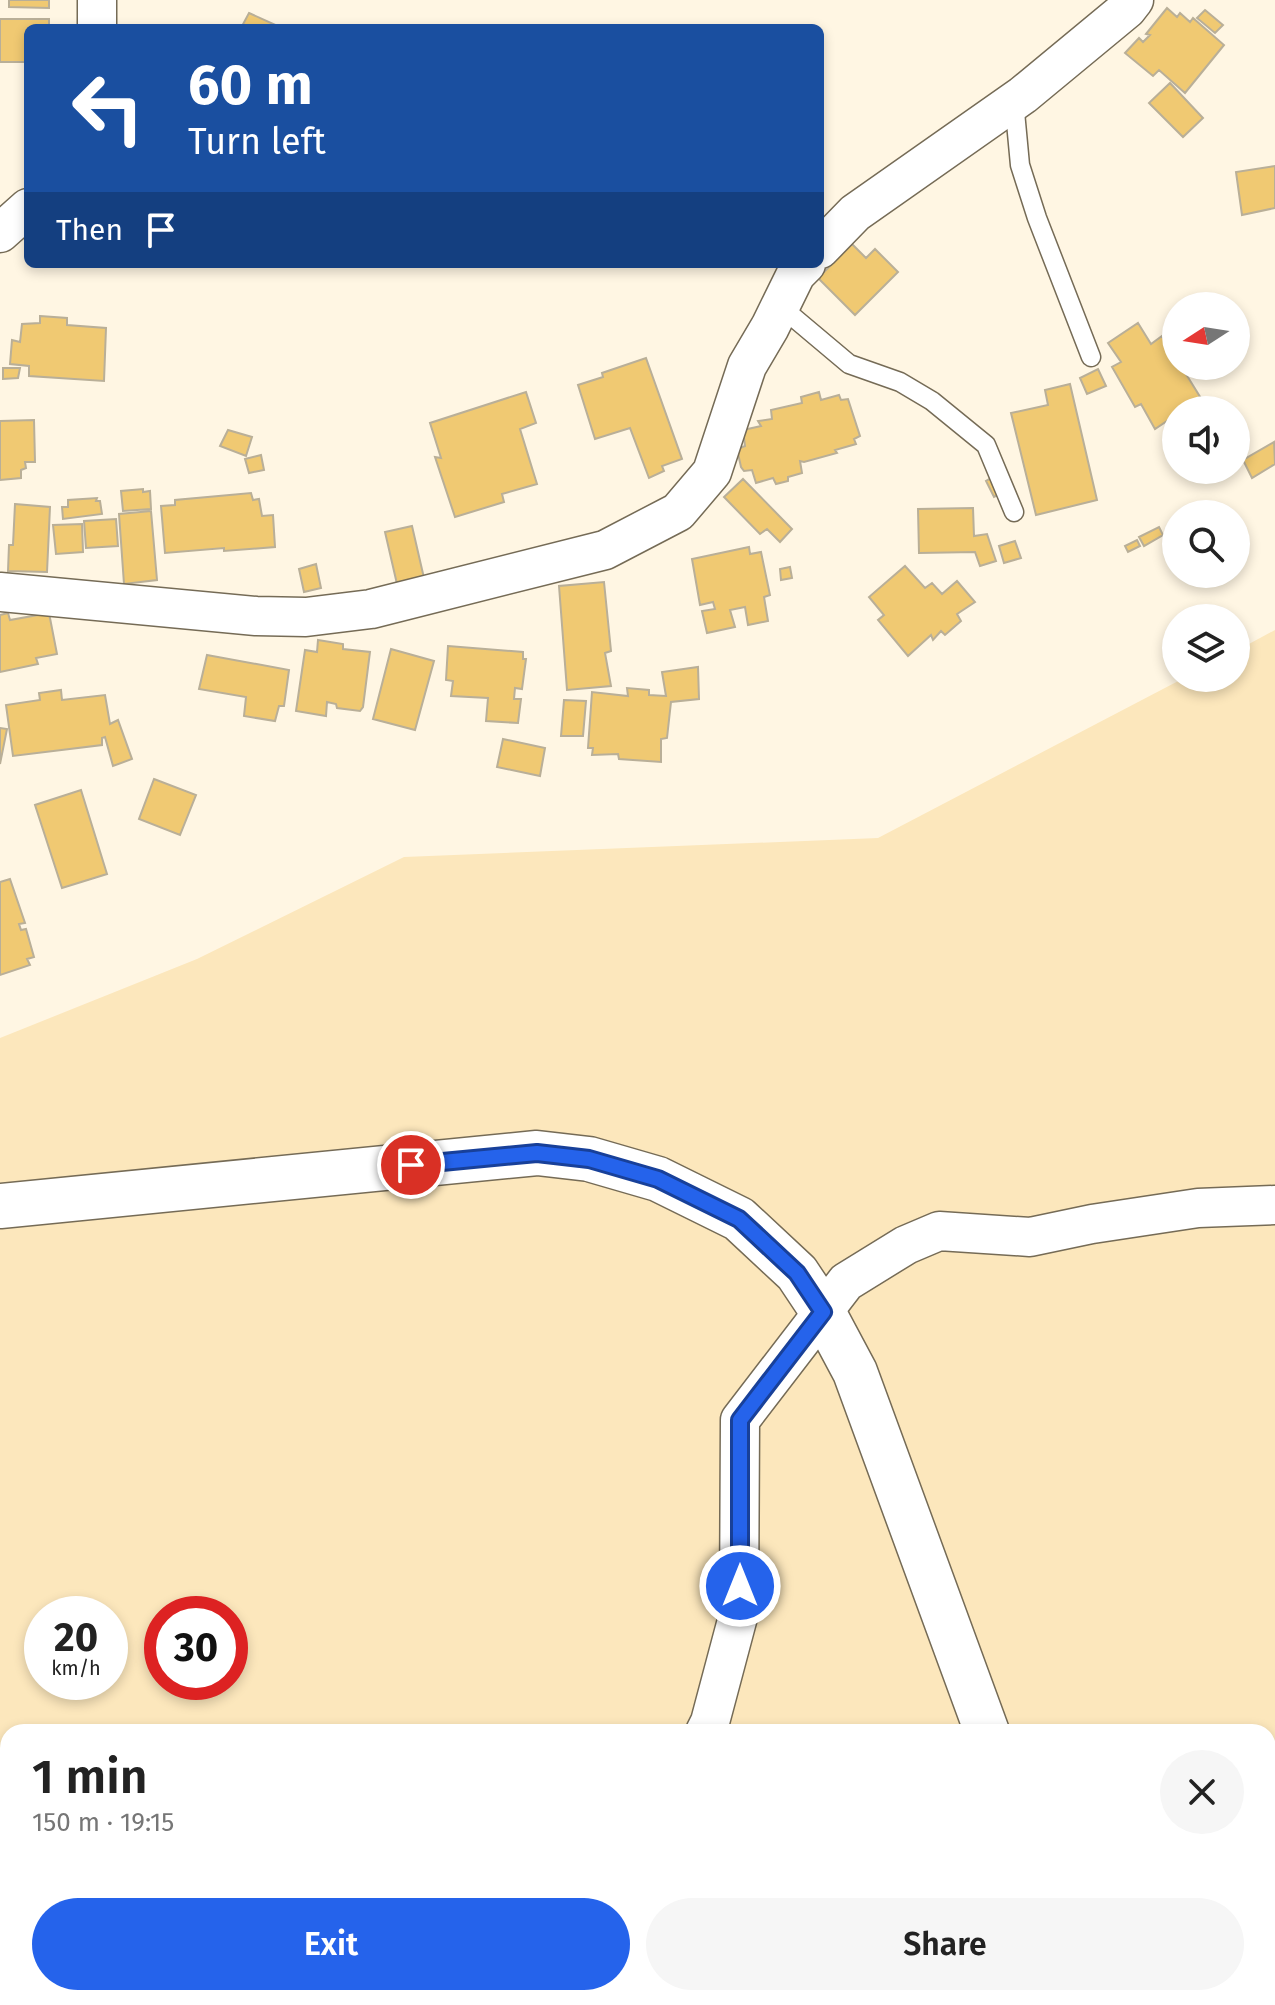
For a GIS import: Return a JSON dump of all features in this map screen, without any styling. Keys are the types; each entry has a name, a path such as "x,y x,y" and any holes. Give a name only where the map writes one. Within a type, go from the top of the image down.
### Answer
{"street":[{"path":"97,0 97,24"},
{"path":"824,245 855,213 1014,101 1134,0"},
{"path":"0,233 24,212"},
{"path":"0,592 256,616 306,617 371,609 605,550 678,512 712,472 747,366 802,268"},
{"path":"0,1206 537,1153 589,1159 658,1179 739,1219 797,1273 823,1312 855,1372 984,1724"},
{"path":"709,1724 739,1613 740,1420 846,1282 906,1245 939,1231 1030,1237 1198,1208 1275,1205"}],"lane":[{"path":"1014,101 1020,165 1037,218 1091,357"},
{"path":"780,306 849,364 900,382 932,401 986,445 1014,512"}],"shaded area":[{"path":"1275,630 1275,1724 0,1724 0,1038 197,959 404,857 878,838 1162,690 1162,692 1250,692 1250,643"}],"building":[{"path":"9,0 49,0 49,8 9,7"},
{"path":"1167,8 1177,17 1180,13 1190,22 1193,18 1224,45 1185,93 1159,70 1153,76 1125,53 1139,38 1143,42 1150,35 1146,34"},
{"path":"1205,10 1223,25 1215,33 1197,18"},
{"path":"249,13 273,24 243,24"},
{"path":"0,19 49,19 49,24 24,24 24,62 0,62"},
{"path":"1170,83 1203,118 1183,137 1149,103"},
{"path":"1275,166 1275,208 1242,215 1236,172"},
{"path":"852,244 866,258 875,249 898,272 855,315 818,278"},
{"path":"40,316 67,318 67,325 106,328 104,381 29,376 29,366 10,364 12,340 20,342 22,324 40,323"},
{"path":"1138,323 1151,344 1162,336 1162,380 1190,380 1200,396 1162,396 1162,424 1155,429 1141,404 1135,407 1112,367 1121,362 1108,343"},
{"path":"646,358 682,459 662,466 664,471 649,478 630,428 595,439 578,385"},
{"path":"3,368 20,368 18,378 3,379"},
{"path":"1098,369 1106,386 1087,394 1080,378"},
{"path":"1070,384 1097,500 1036,515 1011,413 1048,405 1045,390"},
{"path":"526,392 536,423 520,429 537,484 502,494 504,502 455,517 435,457 441,458 430,423"},
{"path":"819,392 821,400 839,395 841,400 848,399 860,436 854,439 856,444 835,450 837,453 800,461 802,473 788,477 788,481 776,484 773,478 756,483 752,470 744,471 741,467 737,449 745,446 743,430 761,426 758,421 772,419 771,410 802,403 801,397"},
{"path":"34,420 35,462 25,462 26,468 21,470 21,478 0,480 0,421"},
{"path":"228,430 252,437 246,456 220,446"},
{"path":"1274,442 1275,464 1252,478 1250,456"},
{"path":"261,455 264,470 249,473 245,459"},
{"path":"995,476 1002,493 994,497 986,481"},
{"path":"743,479 792,529 780,542 767,529 760,534 724,497"},
{"path":"143,489 143,492 150,491 151,509 123,511 121,491"},
{"path":"251,493 253,500 259,499 262,516 273,515 275,547 165,553 161,506 175,505 175,500"},
{"path":"97,498 102,514 63,519 62,507 68,507 68,500"},
{"path":"15,504 50,507 47,572 8,571"},
{"path":"973,508 974,536 987,534 996,561 980,566 975,552 919,553 918,509"},
{"path":"151,511 157,580 124,584 119,514"},
{"path":"116,519 118,546 86,548 84,521"},
{"path":"82,524 83,552 56,554 53,525"},
{"path":"412,526 424,578 397,584 385,532"},
{"path":"1159,527 1162,533 1144,546 1139,537"},
{"path":"1137,540 1140,546 1128,552 1125,546"},
{"path":"1015,541 1021,558 1004,563 999,546"},
{"path":"749,547 750,554 761,552 770,595 764,597 768,621 748,625 745,607 730,610 735,627 707,633 702,611 715,609 713,602 700,605 692,559"},
{"path":"316,564 321,588 304,592 299,569"},
{"path":"905,566 925,588 932,583 942,594 957,581 975,602 957,614 961,621 945,635 941,631 933,640 931,635 908,656 878,620 884,615 869,597"},
{"path":"790,567 792,578 781,580 780,569"},
{"path":"604,582 611,651 605,653 611,686 567,690 559,586"},
{"path":"8,613 10,620 49,613 57,654 36,658 38,664 0,672 0,615"},
{"path":"318,640 343,644 343,649 370,652 360,711 337,708 336,704 327,702 326,716 296,711 305,650 317,652"},
{"path":"448,646 523,652 523,659 526,659 522,689 515,688 514,699 521,699 518,723 486,721 488,698 451,696 453,681 446,680"},
{"path":"391,649 434,661 415,730 373,719"},
{"path":"207,655 289,670 284,706 279,706 275,721 244,716 246,697 199,689"},
{"path":"698,667 699,699 671,702 667,738 661,739 661,762 619,759 618,754 592,755 593,748 588,748 592,692 628,696 627,688 649,690 649,695 666,696 662,672"},
{"path":"61,690 62,700 105,695 110,724 118,720 132,759 113,766 105,737 102,738 102,745 13,756 6,705 40,700 39,693"},
{"path":"564,700 586,701 583,736 561,736"},
{"path":"0,728 7,729 0,764"},
{"path":"503,739 545,748 540,776 497,767"},
{"path":"154,779 196,795 180,835 139,819"},
{"path":"81,790 107,874 62,888 35,805"},
{"path":"10,879 25,923 19,924 21,930 26,929 34,957 27,959 30,965 0,975 0,882"}],"route":[{"path":"411,1165 537,1153 589,1159 658,1179 739,1219 797,1273 823,1312 740,1420 740,1586"}]}
